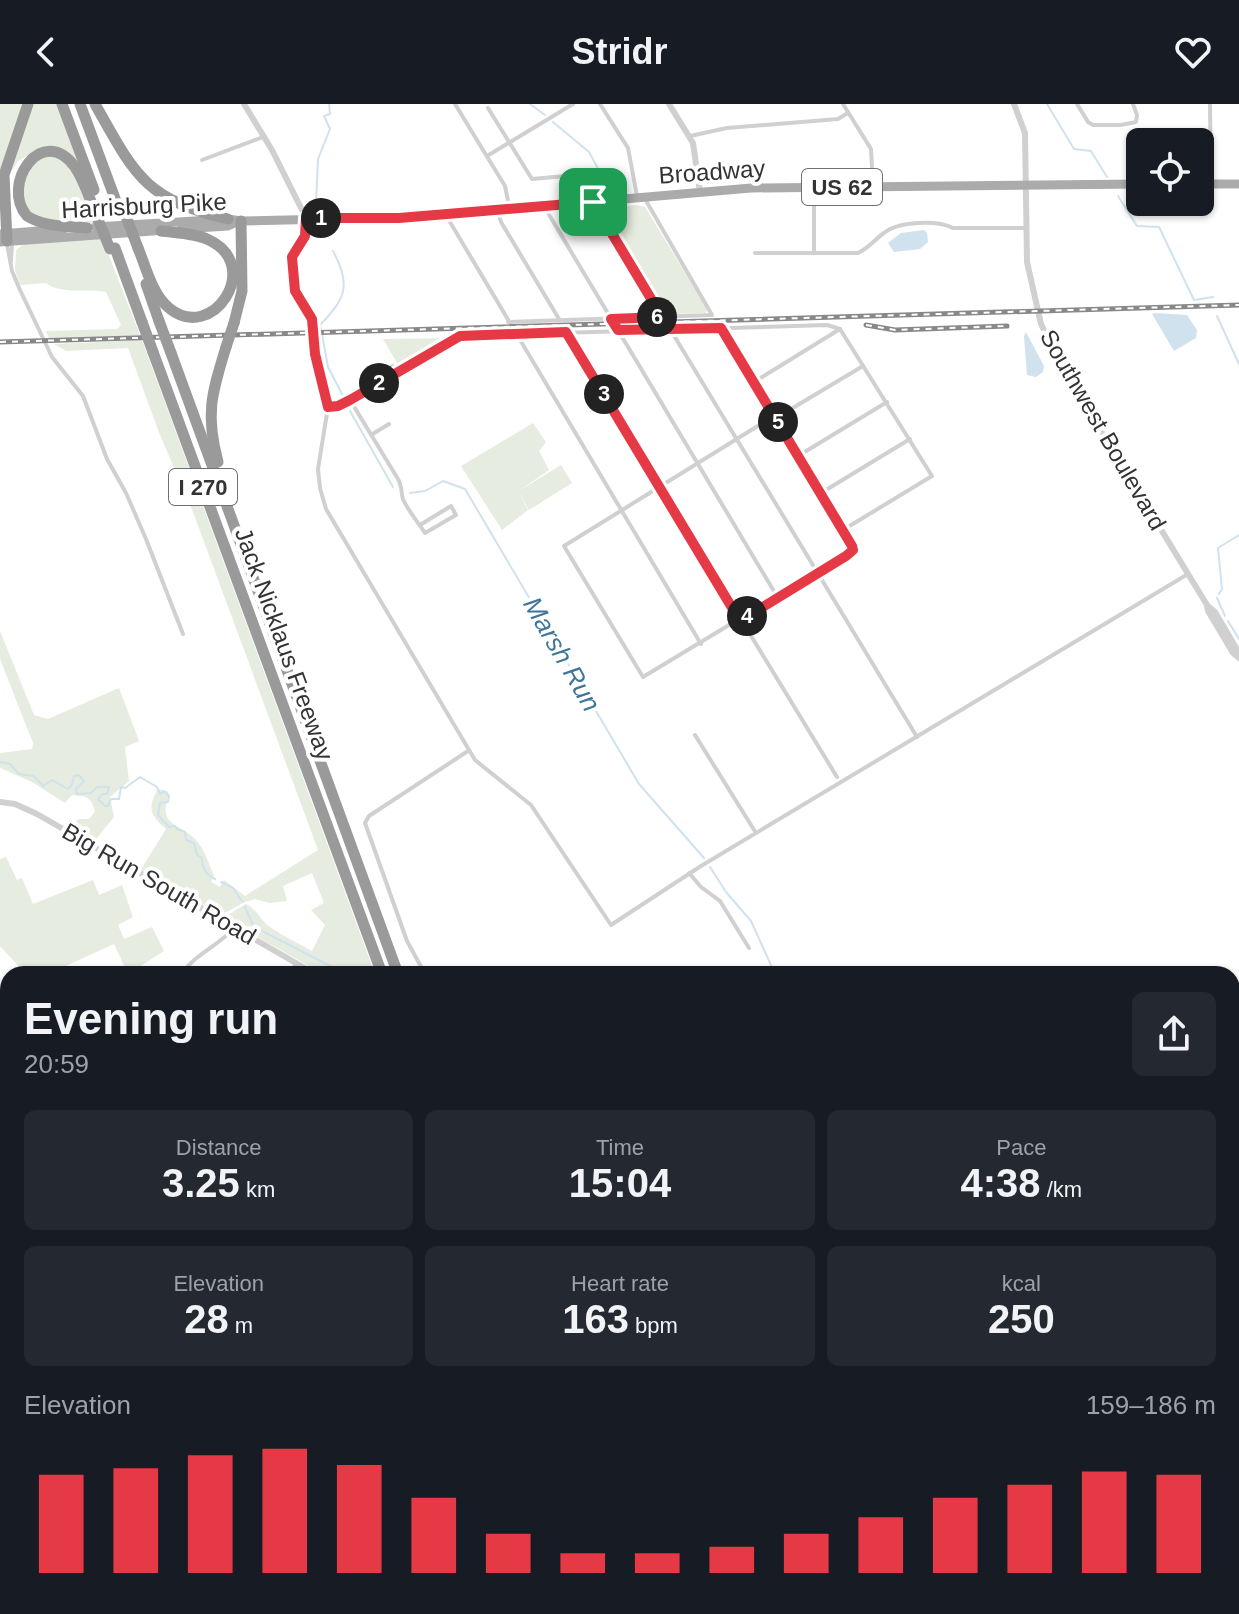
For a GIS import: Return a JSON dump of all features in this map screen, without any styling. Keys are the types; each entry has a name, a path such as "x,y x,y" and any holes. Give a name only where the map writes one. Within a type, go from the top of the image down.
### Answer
{"highway":[{"path":"6,237 4,175 28,104"},
{"name":"Jack Nicklaus Freeway","path":"62,104 98,212 142,322 379,966"},
{"name":"Jack Nicklaus Freeway","path":"80,104 136,248 159,321 395,966"},
{"path":"95,104 124,156 156,192 175,204 228,219"},
{"path":"6,237 8,192 12,176 18,165 30,156 45,152 59,155 76,168 98,212"},
{"path":"12,176 14,200 27,216 45,223 87,228"},
{"path":"241,221 242,279 234,323 212,389 210,424 216,457 241,543"},
{"path":"136,248 154,287 167,306 189,316 206,314 220,306 233,282 230,261 225,252 207,239 161,231"}],"main road":[{"name":"Broadway","path":"241,221 399,218 700,192 814,187 1126,184"},
{"path":"1214,184 1239,184"},
{"name":"Harrisburg Pike","path":"6,237 87,228 228,219 241,221"},
{"name":"Harrisburg Pike","path":"6,237 161,231 228,226 241,221"}],"street":[{"path":"244,104 306,218 305,236 295,249 292,260 296,295 311,317 315,354 328,407 318,469 324,505 469,751 480,765 531,805 611,925 689,873 1188,574"},
{"path":"455,104 507,191 510,209"},
{"path":"487,156 572,104"},
{"path":"508,322 712,315 640,197 628,148 600,104"},
{"path":"669,104 690,137 697,160 700,192"},
{"path":"843,104 871,149 873,186"},
{"name":"Southwest Boulevard","path":"1014,104 1025,133 1029,280 1047,340 1239,655"},
{"path":"1077,104 1093,125 1136,122 1133,104"},
{"path":"1210,104 1210,128"},
{"path":"488,108 532,179 589,174"},
{"path":"690,137 727,128 838,119 848,113"},
{"path":"202,160 264,137"},
{"path":"814,187 814,253"},
{"path":"593,202 662,317"},
{"path":"544,206 778,598"},
{"path":"498,210 501,222 559,320"},
{"path":"447,214 449,224 701,644"},
{"path":"755,253 858,253 888,230 919,223 943,223 953,228 1026,228"},
{"path":"6,237 21,293 52,357 83,396 107,459 134,509 183,634"},
{"path":"328,407 350,400 460,336 827,325 840,329 932,476 843,530"},
{"path":"721,328 754,382 775,417 798,456 821,493 853,550 643,677 564,546 736,439 775,417 864,366"},
{"path":"670,329 917,737"},
{"path":"754,382 840,329"},
{"path":"566,332 837,777"},
{"path":"350,400 402,486 402,496 420,525 425,533 456,515 451,506 420,525"},
{"path":"798,456 887,402"},
{"path":"371,435 389,424"},
{"path":"821,493 910,439"},
{"path":"695,735 756,833"},
{"path":"421,966 407,941 365,823 369,816 469,751"},
{"name":"Big Run South Road","path":"0,802 15,804 37,814 301,966"},
{"path":"689,873 720,901 749,948"},
{"path":"187,966 222,942 235,927"}],"shaded area":[{"path":"0,104 25,104 0,170"},
{"path":"31,104 57,104 82,172 71,160 36,151 18,161 11,172"},
{"path":"56,156 72,168 96,224 32,216 14,189 18,172 27,163"},
{"path":"645,207 707,309 706,313 670,314 661,311 604,214 606,208"},
{"path":"102,238 140,335 49,339 46,331 117,329 121,325 106,292 67,290 46,283 20,285 15,270 16,250 24,244"},
{"path":"450,338 400,368 383,339"},
{"path":"142,340 372,966 309,966 226,919 246,904 270,927 312,951 325,925 311,910 324,903 312,873 283,886 287,901 269,903 255,899 219,916 140,871 166,829 156,820 151,806 158,789 169,794 166,814 169,820 199,844 214,875 211,882 220,887 224,880 245,896 318,850 193,512 128,348 66,351 54,344"},
{"path":"533,423 546,442 539,451 549,470 519,491 561,465 572,483 529,510 518,491 528,510 502,530 461,466"},
{"path":"0,631 34,715 48,719 119,688 139,741 125,747 129,781 110,797 114,817 96,839 91,840 74,829 74,823 79,819 89,819 95,812 88,798 72,795 65,803 32,782 0,768 0,753 32,749 33,743 0,659"},
{"path":"6,857 17,880 22,878 33,904 93,880 99,895 122,885 133,917 118,925 124,939 152,927 164,951 141,966 124,966 114,944 66,966 18,966 0,946 0,859"}],"water":[{"path":"924,230 928,242 920,249 894,252 888,243 901,233"},
{"path":"1152,314 1187,315 1197,330 1196,338 1174,351"},
{"path":"1026,332 1044,366 1043,372 1036,377 1027,375"}],"waterway":[{"name":"Marsh Run","path":"316,204 318,159 330,129 324,116 330,114 329,104"},
{"path":"530,104 545,115"},
{"path":"1047,104 1074,149 1091,151 1107,177"},
{"path":"553,122 589,152 609,189"},
{"path":"1118,196 1137,226 1159,227 1194,300 1213,297"},
{"name":"Marsh Run","path":"321,330 320,325 343,291 342,274 333,251"},
{"path":"1217,316 1239,364"},
{"name":"Marsh Run","path":"322,334 328,367 343,396"},
{"name":"Marsh Run","path":"350,411 393,487"},
{"name":"Marsh Run","path":"410,493 425,491 443,481 465,489 639,784 704,858"},
{"path":"1219,594 1222,589 1218,548 1239,535"},
{"path":"1217,598 1225,616"},
{"path":"1228,621 1239,639"},
{"path":"0,762 10,764 19,774 34,776 43,786 52,780 68,789 74,776 79,775 84,781 76,789 77,794 91,793 97,787 109,787 107,794 102,794 98,799 105,806 111,799 119,799 121,787 125,788 140,777 157,787 160,794 164,791 169,796 168,802 160,803 158,815 169,827 175,826 185,832 186,840 194,843 197,855 202,858 205,871 215,879"},
{"name":"Marsh Run","path":"710,867 751,921 771,966"},
{"path":"221,882 233,888 242,901"},
{"path":"245,907 254,927 330,966"}],"railway":[{"path":"0,342 1239,305"},
{"path":"866,325 895,330 1007,326"}],"route":[{"path":"593,202 662,317 611,319 618,330 721,328 852,546 853,550 846,556 740,621 566,332 460,336 350,400 328,407 315,354 312,319 295,291 292,257 305,236 306,218 399,218 593,202"}]}
